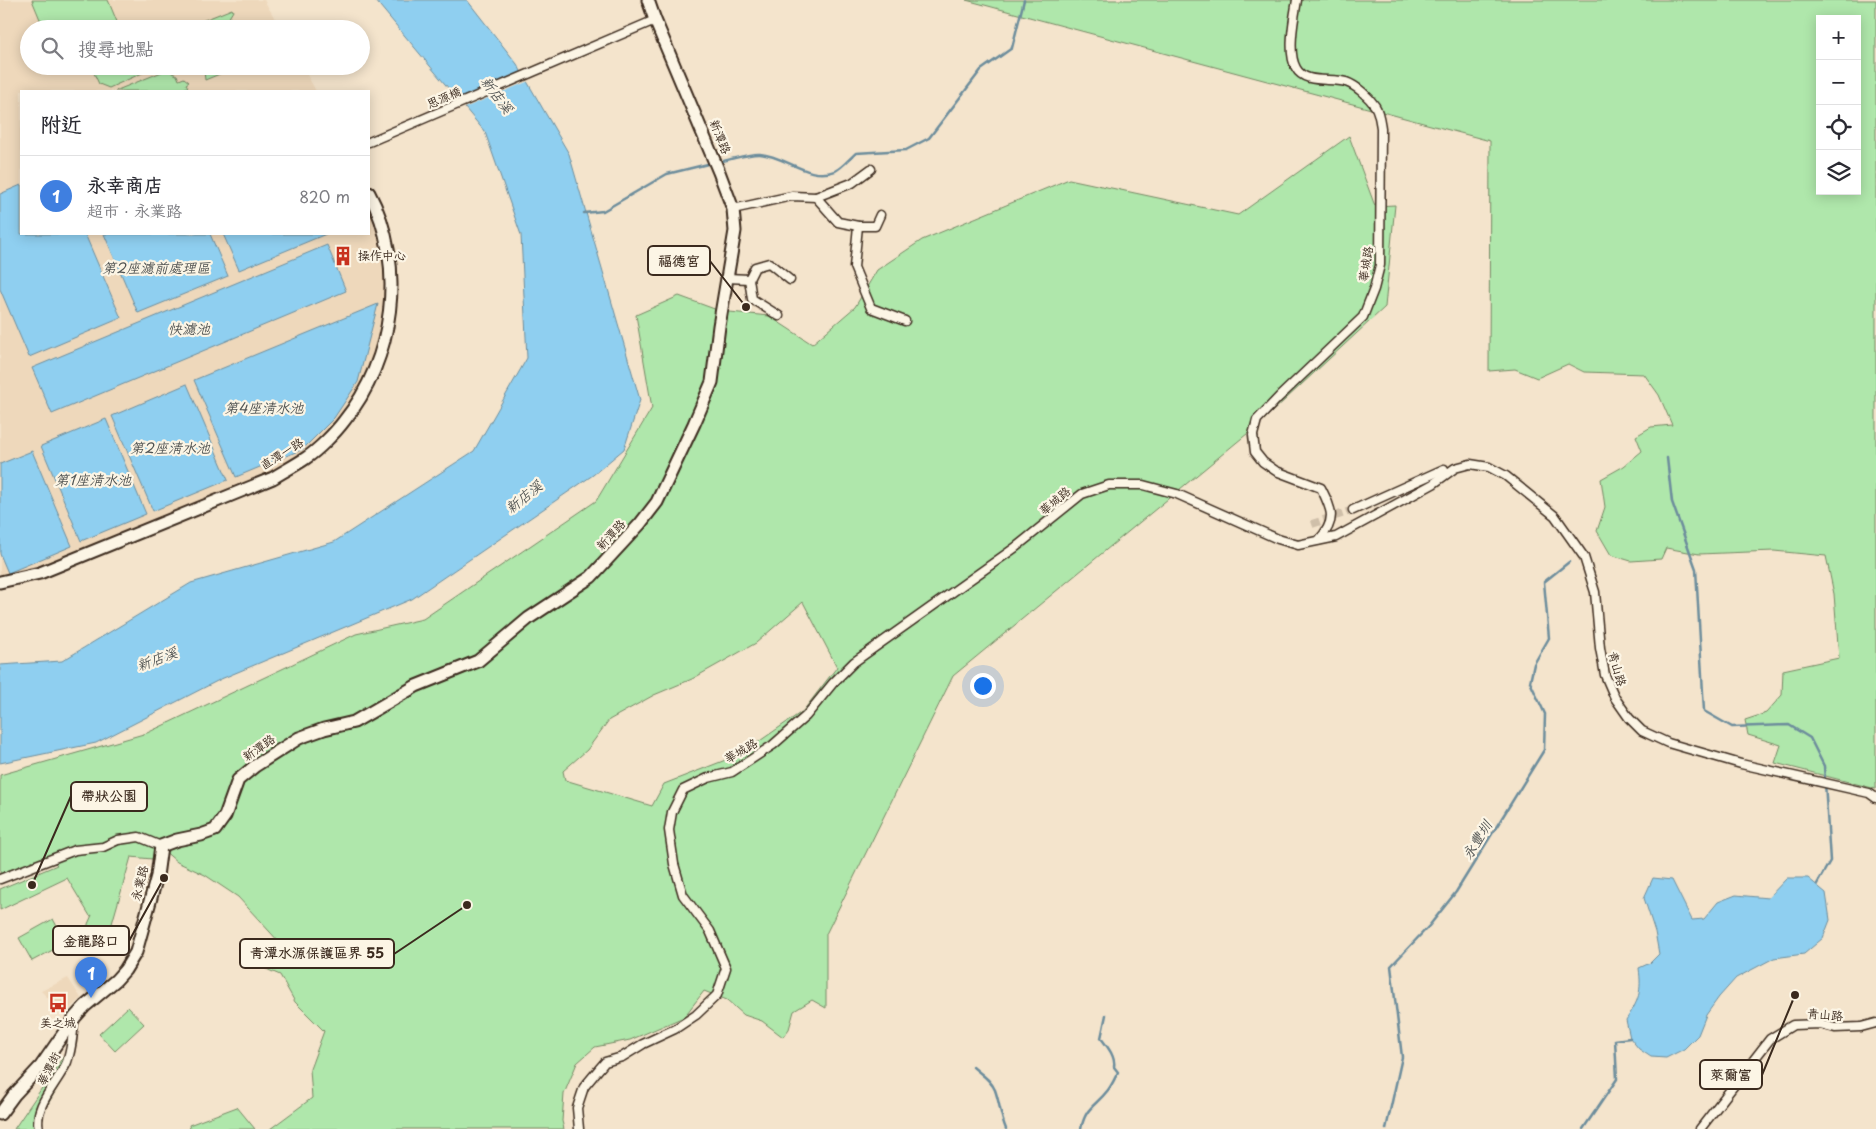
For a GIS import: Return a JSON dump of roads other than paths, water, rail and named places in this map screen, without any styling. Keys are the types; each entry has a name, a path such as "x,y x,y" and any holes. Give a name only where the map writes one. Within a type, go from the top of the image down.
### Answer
{"street":[{"name":"新潭路","path":"161,846 177,840 201,836 214,830 225,816 238,780 255,766 299,738 324,729 354,722 416,686 478,661 529,618 591,577 640,524 657,502 712,382 719,326 735,231 733,209 648,0"},
{"name":"華城路","path":"579,1129 577,1108 584,1087 605,1062 622,1057 643,1044 675,1029 696,1015 717,995 726,968 710,931 683,895 674,864 669,830 672,812 683,790 708,778 732,772 774,745 806,716 833,683 854,662 1016,547 1082,494 1109,485 1143,485 1177,494 1278,539 1298,545 1319,540 1329,529 1332,517 1330,506 1321,488 1276,471 1263,462 1255,452 1253,435 1257,420 1363,317 1374,289 1380,265 1381,128 1376,108 1366,95 1346,82 1316,80 1303,75 1296,69 1292,54 1297,0"},
{"name":"思源橋","path":"370,142 655,20"},
{"path":"733,209 792,196 816,197 852,183 871,169"},
{"name":"直潭一路","path":"0,582 40,573 273,478 307,458 344,422 368,385 382,353 389,315 390,261 381,224 370,196"},
{"path":"816,197 838,222 858,226 874,226 880,214"},
{"path":"858,226 854,267 871,308 905,321"},
{"path":"779,316 752,299 749,279 755,267 769,263 790,280"},
{"path":"727,278 749,279"},
{"name":"青山路","path":"1319,540 1336,537 1434,484 1455,468 1470,464 1489,467 1506,476 1555,516 1584,557 1595,592 1600,648 1605,675 1614,698 1629,718 1642,731 1668,743 1741,764 1873,796"},
{"path":"1353,510 1444,469"},
{"path":"0,879 75,850 103,847 118,840 139,837 161,846"},
{"name":"永業路","path":"0,1114 14,1094 41,1066 75,1017 116,980 125,970 136,952 157,876 161,846"},
{"name":"華潭街","path":"39,1129 37,1120 42,1105 66,1063 71,1049 75,1017"},
{"name":"青山路","path":"1700,1129 1770,1039 1793,1025 1804,1023 1820,1024 1835,1028 1861,1027 1876,1022"}],"water":[{"name":"新店溪","path":"375,0 467,0 517,64 569,154 640,400 624,449 593,475 412,599 221,679 96,743 0,763 0,665 62,661 191,583 334,542 474,451 527,358 521,235 485,132"},
{"path":"20,185 20,235 85,235 121,318 29,357 0,289 0,194"},
{"name":"第2座濾前處理區","path":"104,235 210,235 228,276 138,313"},
{"path":"223,235 324,235 239,270"},
{"name":"快濾池","path":"327,245 346,291 52,414 32,368"},
{"name":"第4座清水池","path":"378,304 358,382 334,418 303,449 236,477 194,380"},
{"name":"第2座清水池","path":"187,384 228,480 153,511 112,416"},
{"name":"第1座清水池","path":"106,419 146,514 81,541 41,446"},
{"path":"32,451 72,546 8,573 0,554 0,464"},
{"path":"1653,878 1672,880 1692,920 1704,919 1718,902 1736,895 1768,898 1787,878 1808,878 1826,893 1830,920 1823,938 1804,954 1774,958 1736,978 1706,1015 1698,1035 1684,1049 1666,1058 1651,1057 1639,1049 1630,1038 1626,1020 1639,996 1639,968 1650,963 1659,954 1655,932 1644,898"}],"waterway":[{"path":"718,162 760,154 779,159 806,171 825,173 838,170 856,153 906,150 929,138 981,70 1012,48 1024,0"},
{"path":"584,213 603,211 667,174 712,163"},
{"path":"1667,458 1672,502 1696,569 1704,711 1732,727 1789,725 1810,738 1824,766 1830,861 1817,884"},
{"name":"永豐圳","path":"1386,1129 1402,1057 1391,966 1429,926 1456,892 1544,750 1545,714 1530,682 1534,664 1549,638 1544,582 1569,562"},
{"path":"1081,1129 1088,1111 1108,1090 1118,1072 1114,1067 1114,1059 1101,1038 1106,1015"},
{"path":"1583,1129 1617,1079 1615,1040 1630,1038"},
{"path":"973,1067 993,1086 1006,1129"}],"tunnel":[{"path":"1312,524 1353,510"}],"place":[{"name":"操作中心","path":"343,256"},
{"name":"福德宮","path":"746,307"},
{"name":"金龍路口","path":"164,878"},
{"name":"帶狀公園","path":"32,885"},
{"name":"青潭水源保護區界 55","path":"467,905"},
{"name":"萊爾富","path":"1795,995"},
{"name":"永幸商店","path":"91,998"},
{"name":"美之城","path":"58,1003"}]}
